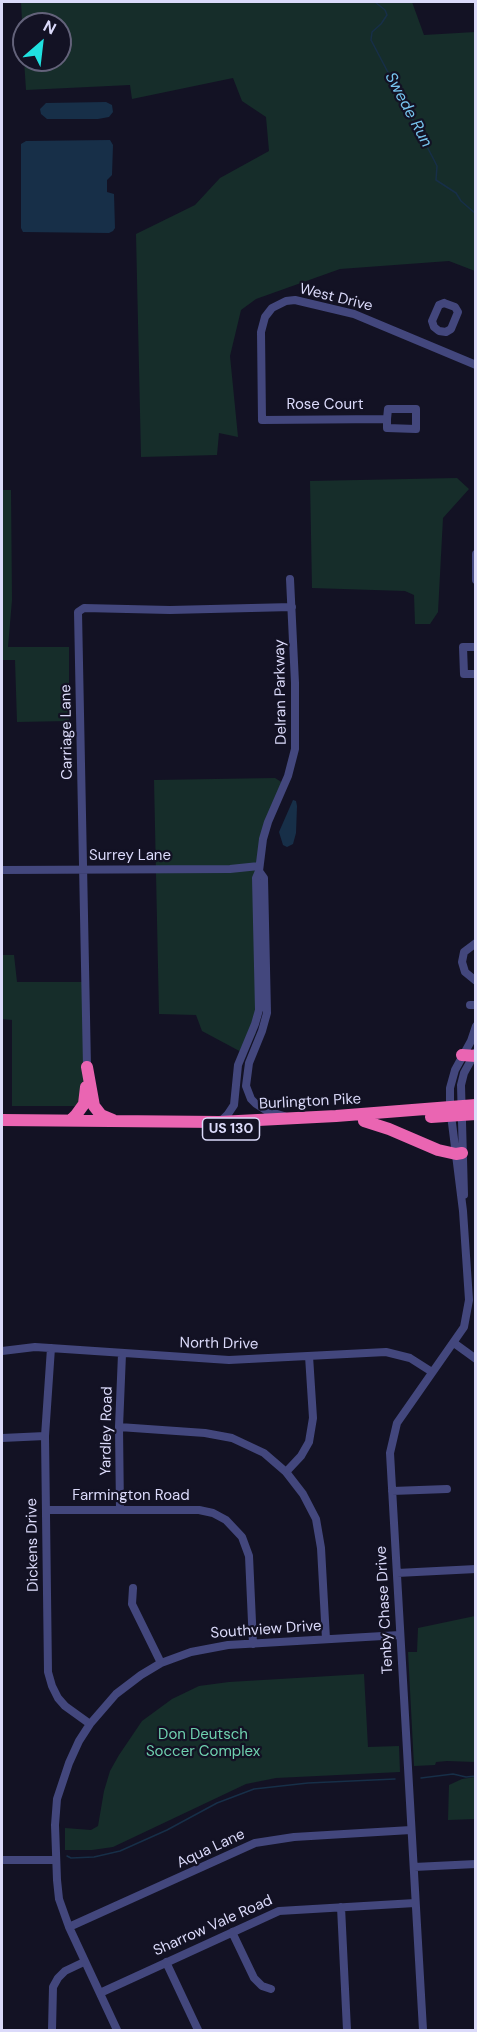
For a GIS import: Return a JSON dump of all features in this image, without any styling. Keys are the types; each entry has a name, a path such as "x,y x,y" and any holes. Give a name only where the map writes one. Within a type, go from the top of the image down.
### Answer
{"highway":[{"path":"70,1120 78,1113 85,1101 87,1067"},
{"path":"87,1067 94,1106 105,1117 117,1121"},
{"name":"Burlington Pike","path":"2,1127 212,1130 363,1121 456,1111 476,1105"},
{"name":"Burlington Pike","path":"2,1120 219,1122 456,1111 476,1114"},
{"path":"363,1121 389,1129 438,1150 459,1153"}],"street":[{"name":"West Drive","path":"262,420 261,332 268,312 281,303 291,300 354,314 476,364"},
{"path":"432,346 439,331"},
{"name":"Rose Court","path":"262,420 387,419"},
{"path":"476,554 476,580"},
{"name":"Delran Parkway","path":"219,1122 234,1105 238,1065 259,1010 256,878 268,822 288,776 295,749 290,579"},
{"name":"Carriage Lane","path":"87,1067 79,609 170,610 292,607"},
{"path":"476,647 464,647 464,674 476,674"},
{"name":"Delran Parkway","path":"259,868 264,878 267,1013 249,1063 246,1086 251,1099 262,1108 293,1118"},
{"name":"Surrey Lane","path":"2,870 259,868"},
{"path":"475,981 463,969 462,959 466,949 476,943"},
{"name":"Tenby Chase Drive","path":"423,2031 390,1453 394,1432 402,1414 464,1327 469,1300 456,1111 462,1079 472,1055 471,1041 476,1026"},
{"path":"454,1343 476,1359"},
{"name":"North Drive","path":"2,1351 51,1348 219,1360 386,1352 410,1358 432,1372"},
{"name":"Dickens Drive","path":"51,1348 45,1436 48,1672 58,1698 90,1724"},
{"name":"Yardley Road","path":"120,1510 119,1427 122,1354"},
{"path":"286,1472 301,1456 309,1442 313,1418 309,1356"},
{"path":"119,1427 205,1433 232,1438 264,1453 286,1472 303,1494 316,1519 321,1548 326,1639"},
{"path":"2,1438 45,1436"},
{"path":"392,1491 447,1489"},
{"name":"Farmington Road","path":"46,1510 199,1510 213,1513 232,1525 242,1537 249,1556 253,1644"},
{"path":"397,1573 476,1569"},
{"path":"133,1588 132,1604 161,1663"},
{"name":"Southview Drive","path":"117,2031 69,1928 59,1899 55,1825 57,1799 69,1763 90,1724 116,1694 141,1675 161,1663 205,1648 400,1635"},
{"name":"Aqua Lane","path":"69,1928 255,1843 294,1837 411,1830"},
{"path":"2,1860 56,1860"},
{"path":"414,1867 476,1864"},
{"name":"Sharrow Vale Road","path":"100,1993 279,1911 415,1903"},
{"path":"341,1907 347,2031"},
{"path":"232,1932 254,1978 262,1986 271,1989"},
{"path":"52,2031 53,1987 65,1971 84,1962"},
{"path":"166,1962 198,2031"}],"green space":[{"path":"21,2 412,2 424,35 475,32 475,271 449,261 340,269 256,299 241,310 230,356 238,437 219,433 217,455 141,457 136,234 195,205 220,178 269,151 266,117 242,101 233,78 132,99 130,85 26,90 25,72 72,72 72,12 22,12"},
{"path":"457,478 469,489 443,518 438,612 430,624 415,624 414,595 405,591 312,588 310,481"},
{"path":"2,490 11,490 12,600 8,647 69,647 69,721 17,722 15,660 2,660"},
{"path":"275,778 286,785 262,846 256,1033 245,1054 202,1031 196,1015 159,1014 154,780"},
{"path":"2,955 14,955 17,982 87,982 88,1106 12,1106 12,1020 2,1019"},
{"path":"475,1616 475,1762 447,1761 436,1762 435,1765 414,1766 408,1652 417,1652 418,1628"},
{"name":"Don Deutsch Soccer Complex","path":"364,1674 368,1747 399,1746 400,1772 276,1778 246,1784 113,1847 65,1850 65,1828 91,1830 98,1826 104,1791 110,1771 119,1755 142,1721 172,1699 199,1686 229,1682"},
{"path":"475,1777 475,1819 448,1820 449,1785 462,1779"}],"water":[{"path":"106,102 112,105 113,112 109,117 98,119 47,119 41,114 40,109 46,103"},
{"path":"110,140 113,145 112,175 107,180 107,192 114,194 115,228 113,231 109,233 23,232 21,228 21,144 26,141"},
{"path":"293,800 296,801 297,806 296,833 293,844 287,847 283,845 279,832"}],"waterway":[{"name":"Swede Run","path":"375,2 385,10 387,15 372,32 371,40 437,166 436,180 456,193 461,201 476,214"},
{"path":"421,1778 453,1774 466,1777 476,1776"},
{"path":"67,1856 71,1858 94,1857 120,1851 167,1830 217,1803 254,1789 308,1783 395,1779"}]}
